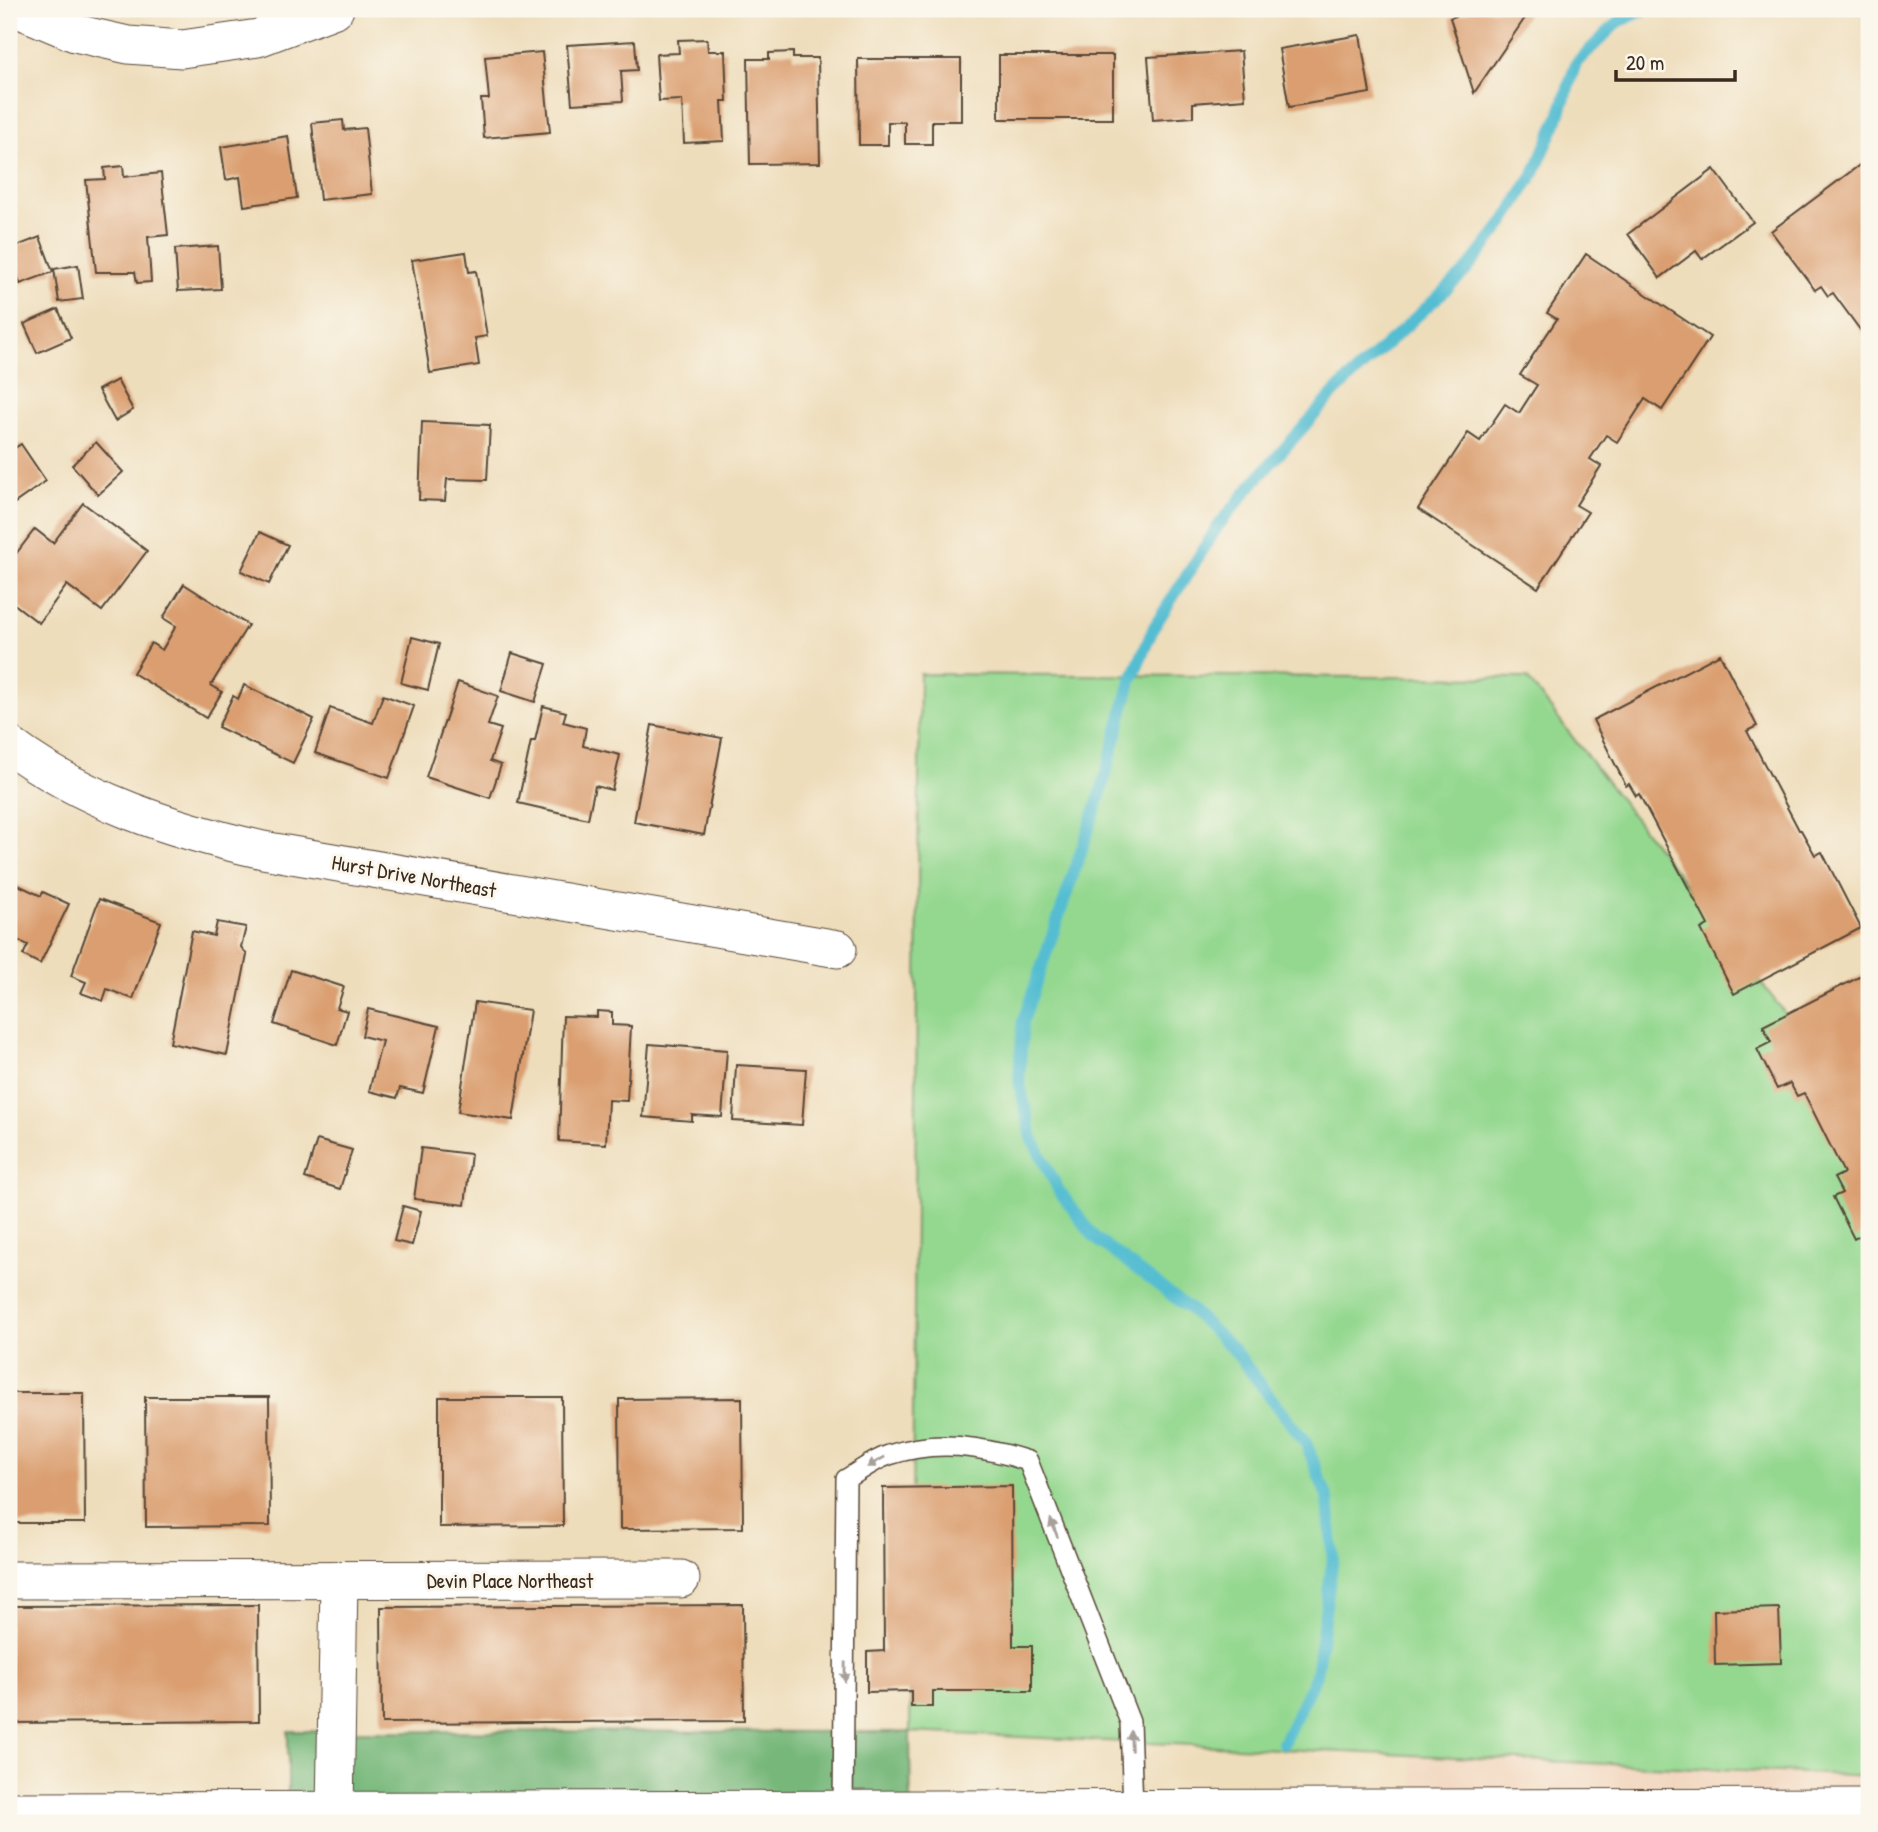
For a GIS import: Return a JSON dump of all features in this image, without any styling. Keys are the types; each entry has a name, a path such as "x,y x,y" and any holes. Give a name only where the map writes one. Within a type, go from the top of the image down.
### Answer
{"street":[{"path":"18,9 75,33 128,45 182,49 258,38 335,9"},
{"name":"Hurst Drive Northeast","path":"9,745 68,782 125,810 199,836 263,850 838,949"},
{"name":"Devin Place Northeast","path":"9,1580 681,1579"},
{"path":"335,1810 339,1581"},
{"path":"9,1811 335,1810 462,1817 843,1810 961,1816 1133,1809 1203,1816 1352,1816 1869,1807"}],"lane":[{"path":"843,1810 846,1479 887,1455 922,1447 967,1445 1028,1461 1130,1722 1133,1809"}],"shaded area":[{"path":"1410,1756 1869,1776 1869,1823 1419,1823"}],"green space":[{"path":"920,674 1527,678 1869,1123 1869,1776 910,1732"},
{"path":"288,1731 910,1732 911,1823 288,1823"}],"building":[{"path":"1476,9 1524,9 1527,15 1474,93 1450,18"},
{"path":"1360,35 1370,93 1289,107 1279,49"},
{"path":"707,39 708,51 725,51 727,101 722,101 724,141 684,143 682,100 659,101 656,54 679,53 678,40"},
{"path":"635,41 637,70 621,71 623,101 572,104 567,45"},
{"path":"1241,51 1245,99 1193,103 1193,117 1153,120 1148,57"},
{"path":"542,52 550,132 484,138 481,99 489,99 485,57"},
{"path":"793,52 793,58 818,58 820,163 750,164 748,59 769,59 769,53"},
{"path":"999,55 1113,55 1113,119 999,119"},
{"path":"858,59 961,59 961,121 932,121 932,144 905,144 905,122 888,122 888,145 859,145"},
{"path":"343,120 344,130 365,128 372,194 320,200 312,123"},
{"path":"288,136 297,198 244,206 240,177 226,180 221,147"},
{"path":"1869,158 1869,342 1833,293 1828,296 1821,286 1815,290 1771,231"},
{"path":"123,166 124,177 161,173 168,235 148,237 151,282 137,283 135,272 96,272 86,180 105,179 104,168"},
{"path":"1714,169 1753,222 1702,259 1696,251 1660,278 1628,234"},
{"path":"40,237 53,272 20,284 9,249"},
{"path":"218,246 221,289 178,291 175,249"},
{"path":"466,252 469,272 476,271 487,336 475,338 479,365 430,373 412,260"},
{"path":"1586,254 1710,337 1662,410 1645,399 1617,442 1606,435 1590,459 1601,466 1576,505 1588,512 1538,588 1418,509 1468,433 1480,441 1505,404 1519,413 1537,385 1520,375 1557,319 1547,313"},
{"path":"78,265 83,299 59,302 54,269"},
{"path":"58,309 71,338 37,353 24,324"},
{"path":"117,380 133,410 115,421 98,390"},
{"path":"422,422 490,425 487,480 447,479 445,501 419,500"},
{"path":"96,442 123,472 98,495 72,465"},
{"path":"21,444 46,481 9,507 9,452"},
{"path":"83,503 147,551 102,611 67,585 39,623 9,600 9,563 35,529 53,543"},
{"path":"260,532 288,545 269,584 241,571"},
{"path":"184,584 248,625 211,685 222,692 206,718 133,673 151,643 162,650 176,626 163,618"},
{"path":"412,637 439,644 428,690 401,683"},
{"path":"512,653 547,664 535,702 501,691"},
{"path":"1720,654 1757,726 1747,731 1799,830 1815,855 1822,852 1861,928 1734,994 1701,929 1708,925 1639,794 1636,796 1629,784 1626,786 1593,720"},
{"path":"458,682 498,696 488,725 501,729 490,761 501,765 490,798 426,777"},
{"path":"244,685 314,719 293,763 218,727 233,696 238,699"},
{"path":"383,695 414,706 389,778 315,753 330,708 373,723"},
{"path":"543,706 566,712 563,722 586,728 583,746 620,755 612,790 595,786 588,819 518,803 531,741 535,741"},
{"path":"652,725 722,738 704,835 634,822"},
{"path":"10,881 41,896 43,892 69,904 40,964 23,955 28,945 13,938 9,946"},
{"path":"99,899 161,922 133,999 107,989 103,1001 81,993 86,982 71,976"},
{"path":"217,922 246,927 241,947 247,955 227,1055 170,1043 192,931 214,936"},
{"path":"291,970 344,987 337,1008 347,1011 337,1045 274,1024"},
{"path":"1869,972 1869,1231 1854,1239 1833,1197 1842,1193 1834,1178 1844,1173 1804,1093 1797,1096 1790,1083 1777,1089 1757,1049 1771,1042 1763,1026"},
{"path":"475,1002 530,1010 513,1120 458,1112"},
{"path":"368,1009 439,1026 423,1093 400,1088 397,1098 369,1091 382,1041 362,1036"},
{"path":"597,1011 612,1012 612,1025 631,1026 627,1101 608,1100 606,1144 559,1141 563,1016 597,1017"},
{"path":"649,1044 727,1050 722,1117 692,1115 692,1121 643,1117"},
{"path":"736,1065 806,1069 802,1125 733,1121"},
{"path":"317,1140 352,1150 340,1189 305,1178"},
{"path":"421,1148 471,1154 465,1205 414,1199"},
{"path":"403,1206 421,1211 412,1245 394,1241"},
{"path":"9,1393 84,1393 85,1523 9,1523"},
{"path":"145,1397 269,1397 270,1526 146,1527"},
{"path":"439,1397 562,1397 563,1526 439,1527"},
{"path":"742,1398 743,1528 620,1529 619,1399"},
{"path":"1012,1486 1013,1646 1032,1646 1032,1691 933,1691 933,1707 911,1707 911,1691 867,1692 867,1652 884,1651 883,1488"},
{"path":"258,1605 259,1721 9,1723 9,1606"},
{"path":"743,1605 744,1721 382,1723 381,1607"},
{"path":"1779,1608 1781,1663 1715,1665 1714,1610"}],"waterway":[{"path":"1283,1743 1316,1675 1333,1558 1328,1499 1306,1443 1234,1350 1190,1309 1095,1238 1059,1191 1032,1138 1019,1080 1023,1021 1100,796 1131,681 1154,627 1218,526 1256,480 1335,392 1466,271 1503,224 1534,173 1558,119 1576,63 1618,22 1647,9"}]}
